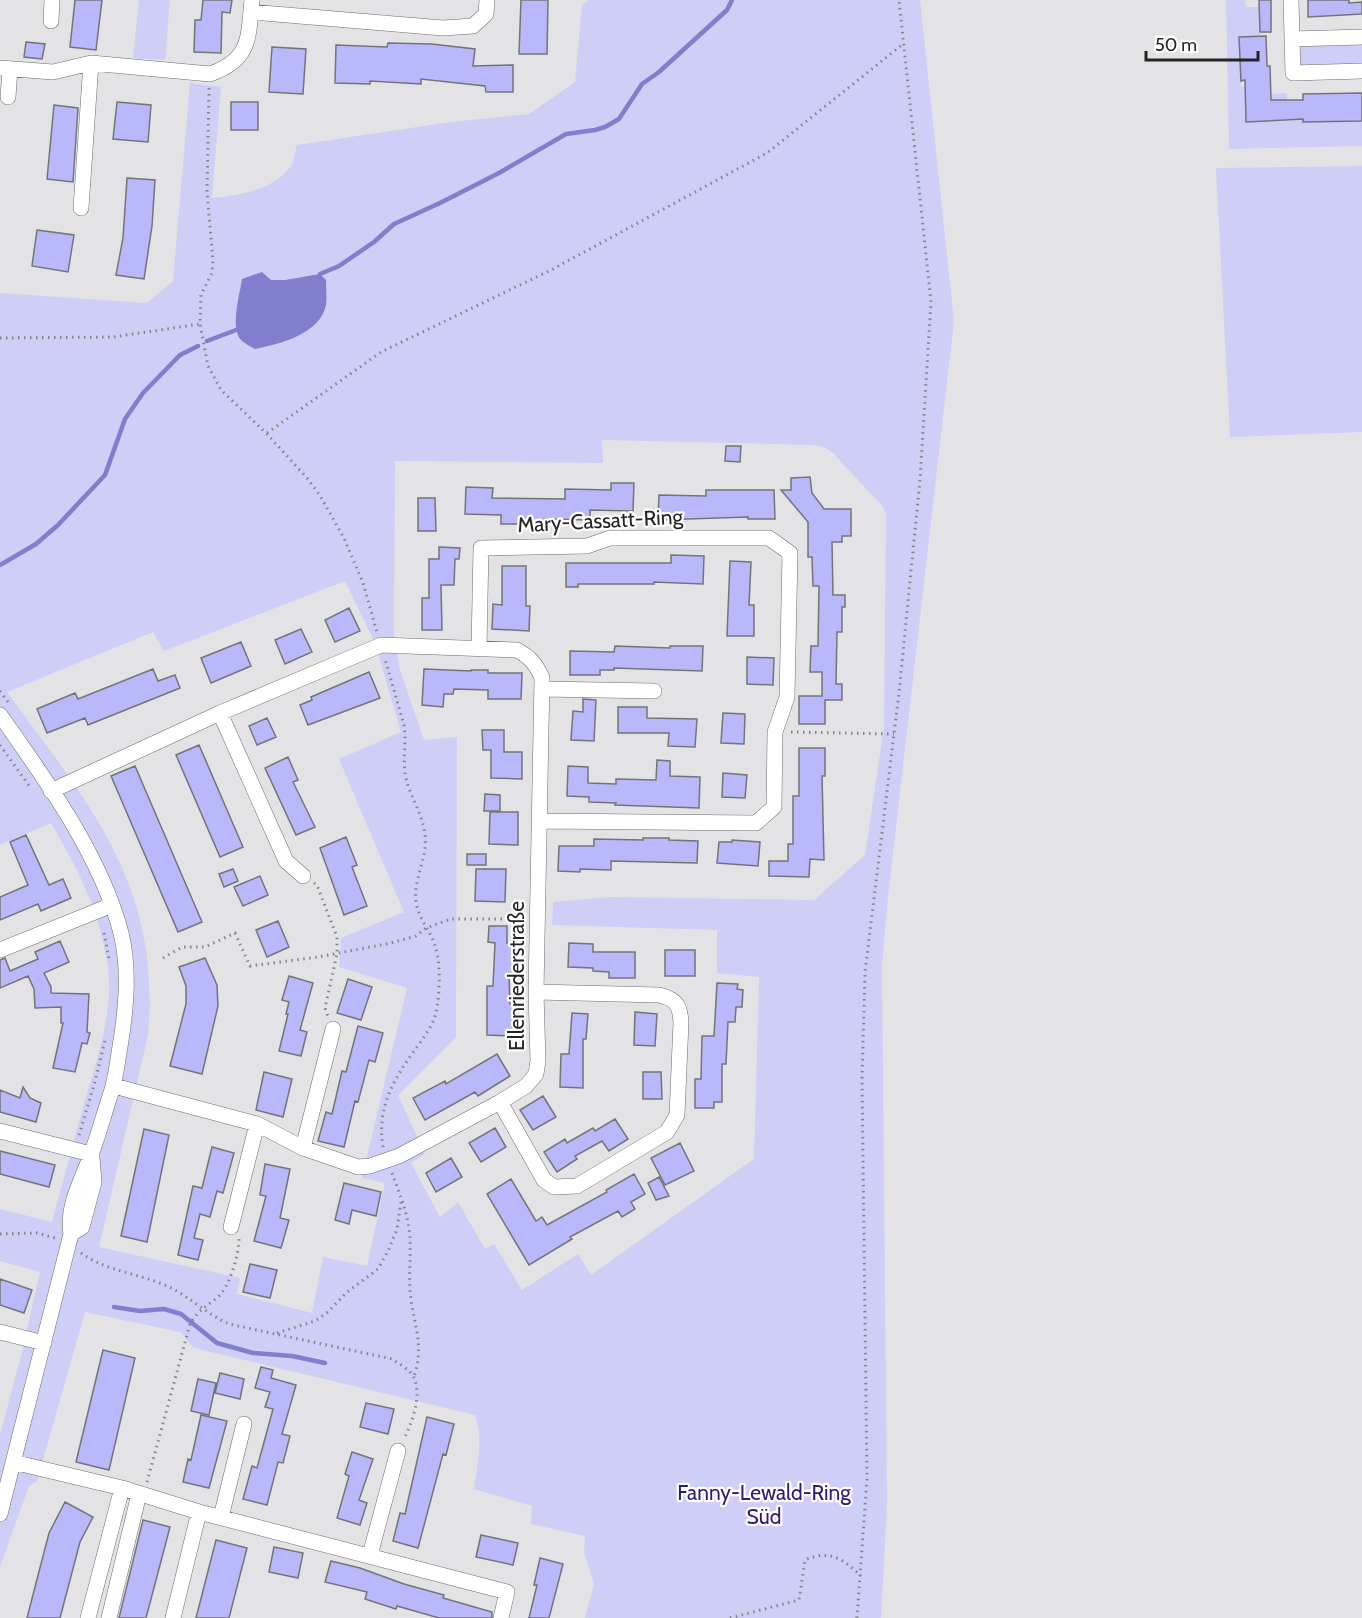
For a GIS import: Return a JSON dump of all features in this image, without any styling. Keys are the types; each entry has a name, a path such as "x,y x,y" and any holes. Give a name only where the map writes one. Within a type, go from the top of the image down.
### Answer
{"street":[{"path":"51,21 52,0"},
{"path":"8,97 5,69 53,72 92,63 210,74 225,69 239,58 246,46 251,6 453,27 473,26 486,15 487,0"},
{"path":"1291,0 1293,73 1362,71"},
{"path":"1292,39 1362,37"},
{"path":"81,208 92,63"},
{"name":"Mary-Cassatt-Ring","path":"479,648 481,548 587,546 610,538 769,538 790,553 787,697 775,732 774,807 756,823 541,821"},
{"name":"Ellenriederstraße","path":"51,791 220,713 381,645 517,650 529,656 539,672 543,689 536,992 538,1061 536,1074 526,1086 387,1161 358,1167 303,1148 257,1124 114,1086"},
{"path":"543,689 654,691"},
{"path":"220,713 286,861 303,876"},
{"path":"0,715 5,733 51,791 78,834 104,907 121,934 126,988 124,1024 114,1086 80,1179 69,1223 70,1239 0,1514"},
{"path":"0,950 104,907"},
{"path":"500,1102 544,1180 554,1187 577,1186 667,1132 677,1115 681,1022 680,1008 676,1002 659,995 536,992"},
{"path":"303,1148 333,1029"},
{"path":"231,1227 257,1124"},
{"path":"0,1131 91,1154"},
{"path":"0,1332 44,1344"},
{"path":"221,1517 244,1424"},
{"path":"370,1555 398,1451"},
{"path":"14,1462 122,1488 199,1512 507,1592 501,1618"},
{"path":"87,1618 122,1488"},
{"path":"109,1618 141,1494"},
{"path":"173,1618 199,1512"}],"path":[{"path":"857,1618 867,1479 862,1031 869,932 894,734 920,480 931,302 899,0"},
{"path":"267,434 381,352 551,270 767,153 903,44"},
{"path":"210,74 207,192 213,261 212,273 201,295 200,324 206,357 214,379 221,390 267,434 307,478 344,538 363,583 404,724 405,776 422,818 425,835 425,850 416,893 416,904 434,941 438,955 437,1009 430,1029 396,1076 385,1101 382,1138 387,1161 407,1216 410,1238 411,1300 419,1334 420,1352 414,1376 417,1392 414,1408 407,1432 398,1451"},
{"path":"0,338 113,337 200,324"},
{"path":"775,732 894,734"},
{"path":"0,745 34,793"},
{"path":"303,876 317,885 337,937 337,954 325,1008 333,1029"},
{"path":"104,907 105,935 110,965"},
{"path":"163,958 182,946 205,947 235,933 250,966 337,954 403,941 416,936 426,928 452,919 537,918"},
{"path":"74,1149 96,1078 106,1031"},
{"path":"275,1334 315,1321 346,1293 378,1269 397,1229 402,1200"},
{"path":"141,1494 190,1324 201,1308 219,1296 230,1280 240,1240 231,1227"},
{"path":"0,1234 37,1233 70,1239 91,1261 166,1286 229,1324 392,1359 414,1376"},
{"path":"730,1618 799,1600 805,1560 818,1554 843,1560 861,1576"}],"green space":[{"path":"139,0 170,0 165,60 133,58"},
{"name":"Fanny-Lewald-Ring Süd","path":"589,0 920,0 954,321 882,965 887,1503 881,1618 585,1618 594,1584 584,1552 585,1536 531,1524 532,1506 474,1489 479,1442 475,1415 194,1348 180,1332 85,1312 37,1481 29,1486 0,1567 0,1435 40,1272 0,1261 0,1209 52,1222 98,1058 106,1022 109,985 104,947 94,910 71,858 51,823 0,845 0,293 147,303 173,281 190,83 221,87 212,198 245,193 257,190 286,173 292,164 297,145 451,122 529,114 575,82 582,5","holes":["320,275 236,318 241,292 271,280","602,440 813,445 824,447 832,452 886,513 884,727 865,855 814,900 610,897 553,902 552,925 717,930 717,973 759,977 754,1159 591,1275 578,1254 522,1290 494,1244 485,1249 458,1202 440,1217 411,1163 425,1154 398,1095 456,1037 457,737 424,740 400,670 394,638 395,461 603,463","345,581 375,643 401,732 339,759 404,912 341,938 339,967 407,988 362,1178 385,1183 367,1266 323,1257 312,1313 237,1294 240,1278 99,1247 148,1035 149,982 143,934 131,891 114,850 66,772 7,692 153,632 164,651"]},
{"path":"1226,0 1245,0 1246,7 1259,7 1260,36 1239,37 1240,63 1253,63 1241,75 1241,86 1246,87 1246,122 1272,121 1271,94 1287,93 1287,120 1350,115 1350,121 1362,121 1362,146 1229,149"},
{"path":"1362,39 1362,69 1295,71 1295,41"},
{"path":"1362,166 1362,432 1230,437 1216,168"}],"shaded area":[{"path":"262,272 271,280 320,274 326,280 326,305 316,323 298,336 255,349 238,336 236,312 242,279"}],"building":[{"path":"75,0 102,0 96,50 70,47"},
{"path":"203,0 232,0 230,13 222,12 221,53 194,52 195,20 201,20"},
{"path":"521,0 548,0 547,54 519,54"},
{"path":"1259,0 1271,0 1271,32 1260,32"},
{"path":"1308,0 1362,2 1362,14 1308,17"},
{"path":"1266,36 1271,100 1303,100 1303,94 1362,93 1362,121 1303,122 1303,119 1246,122 1245,80 1241,81 1239,37"},
{"path":"26,42 45,44 42,59 24,57"},
{"path":"388,43 432,44 475,49 473,66 513,65 513,92 486,92 485,86 421,79 421,84 370,81 370,84 335,83 336,45 387,47"},
{"path":"272,47 306,49 303,94 269,92"},
{"path":"117,102 151,105 148,142 113,139"},
{"path":"231,102 258,102 258,130 231,130"},
{"path":"54,105 78,108 73,182 47,179"},
{"path":"127,178 155,180 152,226 144,279 116,275 123,238"},
{"path":"37,230 74,235 68,272 32,266"},
{"path":"726,446 741,446 740,462 725,461"},
{"path":"810,477 812,493 824,509 851,509 851,536 842,536 842,542 832,542 833,595 845,595 845,607 842,607 842,632 837,632 836,684 842,684 842,700 825,700 825,724 799,724 799,696 822,696 822,672 810,672 811,646 818,646 819,586 813,586 812,557 808,557 808,522 781,490 791,490 791,478"},
{"path":"611,483 634,483 633,511 590,510 590,520 544,519 544,524 501,524 501,515 465,514 466,487 493,488 492,498 565,499 565,489 611,490"},
{"path":"706,490 774,490 775,519 748,519 748,517 658,520 659,495 706,496"},
{"path":"418,498 435,498 436,531 418,531"},
{"path":"439,547 460,548 459,559 455,559 454,585 441,585 442,630 422,630 422,598 429,598 429,559 439,559"},
{"path":"671,555 704,556 703,584 654,582 654,584 578,584 578,587 566,587 566,563 671,563"},
{"path":"730,561 751,562 749,605 754,605 754,636 727,636"},
{"path":"502,566 526,566 526,606 530,606 529,631 492,629 493,604 502,605"},
{"path":"349,608 360,631 335,642 325,620"},
{"path":"301,629 312,652 285,664 275,640"},
{"path":"241,642 251,666 211,683 201,658"},
{"path":"615,646 670,648 670,646 703,646 702,671 614,668 614,670 600,670 600,675 570,675 570,651 614,652"},
{"path":"747,657 774,658 773,685 747,684"},
{"path":"153,669 158,681 175,675 180,688 88,725 85,718 47,733 37,709 75,693 78,699"},
{"path":"424,669 522,673 521,699 488,699 488,690 454,689 453,694 444,694 443,707 422,705"},
{"path":"369,672 380,698 308,725 300,705 312,700 311,697"},
{"path":"583,699 596,700 594,741 571,740 573,711 583,712"},
{"path":"618,707 647,707 647,718 697,719 695,747 668,746 669,733 618,733"},
{"path":"723,713 745,714 744,744 721,743"},
{"path":"267,718 276,737 257,745 249,726"},
{"path":"482,730 504,730 504,752 522,752 522,779 491,778 491,750 483,750"},
{"path":"199,745 243,847 220,857 176,755"},
{"path":"799,748 825,748 825,776 822,776 824,860 810,859 809,877 769,876 769,861 788,861 788,844 793,844 793,796 799,796"},
{"path":"288,757 298,780 293,782 315,827 296,835 265,768"},
{"path":"657,760 670,761 670,776 700,777 699,808 615,805 616,803 589,802 589,797 567,796 568,766 588,767 588,783 616,784 616,779 656,780"},
{"path":"135,766 202,922 178,932 111,776"},
{"path":"723,773 747,775 745,798 722,797"},
{"path":"485,794 500,795 500,811 484,811"},
{"path":"490,812 518,812 518,845 489,844"},
{"path":"26,835 49,885 63,879 71,898 41,911 38,904 0,920 0,897 28,885 10,842"},
{"path":"346,837 357,865 352,867 367,906 344,915 320,848"},
{"path":"643,838 698,841 697,863 611,861 611,870 558,871 559,846 594,846 594,839 643,840"},
{"path":"732,840 760,842 758,866 717,863 719,842 732,842"},
{"path":"467,854 486,854 486,865 467,865"},
{"path":"233,869 238,881 224,887 219,874"},
{"path":"476,869 506,869 505,902 475,901"},
{"path":"260,876 268,895 243,906 234,887"},
{"path":"278,921 289,947 267,957 256,930"},
{"path":"489,926 507,926 507,943 516,943 515,974 509,973 510,1004 513,1004 512,1036 487,1035 487,986 493,986 495,943 488,942"},
{"path":"60,941 69,962 44,973 51,987 51,993 89,994 87,1032 90,1033 87,1044 82,1043 75,1072 53,1068 63,1023 61,1023 61,1007 35,1008 34,989 28,976 0,988 0,960 5,958 10,971 38,959 35,952"},
{"path":"569,943 593,944 593,952 635,952 635,978 609,978 609,972 593,971 593,968 568,967"},
{"path":"665,950 695,950 695,976 665,976"},
{"path":"205,958 217,985 218,1006 202,1074 170,1066 186,1004 186,986 179,967"},
{"path":"289,976 313,983 300,1030 307,1032 301,1056 279,1051 288,1014 286,1014 289,1002 282,1000"},
{"path":"348,979 372,987 361,1020 337,1013"},
{"path":"717,983 738,984 737,989 743,990 742,1007 736,1007 735,1022 728,1022 726,1064 722,1064 722,1102 714,1102 714,1108 695,1108 695,1079 701,1079 702,1036 714,1036"},
{"path":"635,1012 657,1014 655,1046 634,1045"},
{"path":"572,1013 588,1014 586,1039 583,1039 583,1088 560,1087 561,1054 569,1054"},
{"path":"358,1026 383,1033 375,1062 369,1060 358,1102 355,1101 344,1147 318,1141 326,1112 332,1114 342,1071 346,1072"},
{"path":"497,1054 510,1076 478,1096 475,1092 425,1120 413,1098 445,1081 446,1084"},
{"path":"264,1072 292,1079 283,1117 256,1110"},
{"path":"643,1072 661,1072 662,1099 643,1099"},
{"path":"23,1087 30,1098 41,1103 36,1122 0,1112 0,1090 20,1098"},
{"path":"543,1096 556,1117 533,1130 520,1110"},
{"path":"615,1119 628,1139 609,1151 602,1141 575,1156 577,1159 557,1172 544,1152 565,1139 567,1143"},
{"path":"495,1128 506,1147 481,1162 469,1143"},
{"path":"144,1129 169,1135 147,1242 121,1236"},
{"path":"680,1143 694,1171 665,1185 651,1158"},
{"path":"212,1147 234,1153 223,1193 217,1191 210,1217 200,1214 194,1238 203,1240 198,1260 178,1255 193,1186 202,1188"},
{"path":"0,1151 55,1165 49,1187 0,1174"},
{"path":"451,1158 462,1177 436,1192 426,1173"},
{"path":"265,1164 290,1169 280,1218 289,1220 281,1248 254,1241 266,1196 260,1195"},
{"path":"634,1174 645,1194 631,1202 635,1209 622,1217 618,1211 570,1237 572,1239 529,1265 487,1194 511,1179 536,1221 542,1217 547,1225 607,1192 606,1190"},
{"path":"659,1177 669,1196 656,1200 648,1183"},
{"path":"344,1183 381,1192 376,1216 352,1210 349,1224 335,1220"},
{"path":"250,1264 277,1270 270,1298 243,1292"},
{"path":"0,1279 32,1290 24,1313 0,1305"},
{"path":"103,1350 135,1358 109,1470 76,1462"},
{"path":"261,1367 273,1370 271,1378 296,1385 282,1434 290,1436 283,1463 278,1462 267,1505 243,1499 252,1466 257,1468 273,1409 265,1407 270,1392 255,1388"},
{"path":"220,1373 244,1379 240,1399 215,1393"},
{"path":"198,1379 216,1383 209,1415 191,1411"},
{"path":"366,1403 394,1409 388,1434 360,1427"},
{"path":"201,1415 227,1421 209,1488 183,1482 188,1459 191,1460"},
{"path":"427,1417 454,1424 446,1455 443,1454 418,1548 393,1541 400,1513 405,1514"},
{"path":"352,1452 373,1459 359,1500 367,1503 360,1525 337,1518 349,1476 345,1474"},
{"path":"65,1502 93,1517 80,1542 60,1618 27,1618 49,1533"},
{"path":"143,1520 170,1527 146,1618 119,1618"},
{"path":"481,1535 518,1543 513,1565 476,1557"},
{"path":"216,1540 247,1548 229,1618 196,1618"},
{"path":"274,1547 303,1553 298,1578 269,1572"},
{"path":"540,1558 563,1564 549,1618 529,1618 537,1585 534,1585"},
{"path":"331,1561 444,1595 443,1598 492,1612 492,1618 439,1618 397,1606 396,1609 365,1599 367,1592 325,1582"}],"waterway":[{"path":"320,274 339,266 374,242 394,224 499,173 566,134 595,130 619,119 642,84 659,72 727,10 732,0"},
{"path":"207,341 236,330"},
{"path":"0,565 36,544 58,525 105,475 125,419 143,393 180,355 198,346"},
{"path":"114,1307 140,1311 164,1309 181,1314 217,1343 253,1353 292,1356 325,1363"}]}
